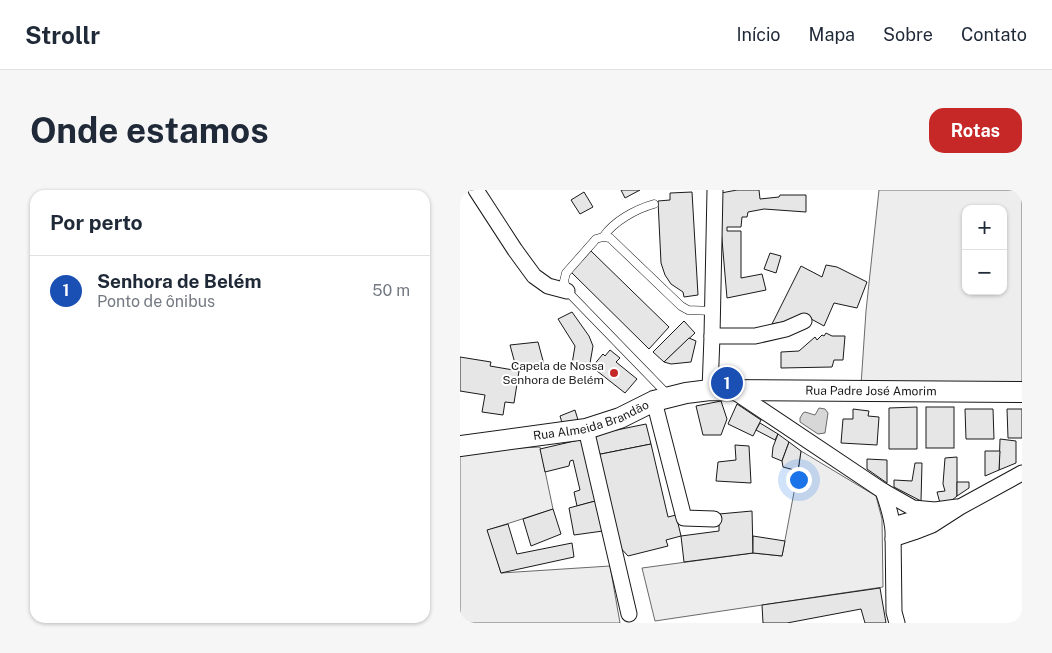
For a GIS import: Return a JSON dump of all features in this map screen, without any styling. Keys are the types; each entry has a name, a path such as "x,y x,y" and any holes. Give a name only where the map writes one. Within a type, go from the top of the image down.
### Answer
{"street":[{"path":"476,190 519,257 534,276 548,286 567,291"},
{"path":"715,190 712,336 721,390 882,492 913,508 935,510 954,508"},
{"path":"712,336 755,336 804,321"},
{"name":"Rua Almeida Brandão","path":"460,446 586,429 620,418 662,399 721,390"},
{"name":"Rua Padre José Amorim","path":"721,390 1022,392"},
{"path":"662,399 684,518 714,518"},
{"path":"586,429 628,614"},
{"path":"893,532 914,532 932,525 954,508 1022,473"},
{"path":"882,492 888,502 892,518 894,612 897,623"}],"lane":[{"path":"654,204 619,221 603,236 596,239 566,273 564,281 567,291 662,399"},
{"path":"603,236 610,238 681,306 688,310 713,311"}],"shaded area":[{"path":"879,190 1022,190 1022,386 861,385 866,311"},
{"path":"819,408 825,409 828,413 825,433 818,434 800,422 800,418 805,412 815,415"},
{"path":"540,447 553,509 488,530 501,573 610,566 620,623 460,623 460,451"},
{"path":"801,451 876,496 882,519 883,587 655,621 642,568 753,553 782,556"}],"building":[{"path":"621,190 640,190 625,198"},
{"path":"737,190 759,190 760,199 779,197 780,195 806,195 806,212 764,209 748,212 747,217 742,217 741,227 727,227 727,231 741,231 741,278 762,274 766,290 727,298 721,228 721,193"},
{"path":"584,192 593,207 580,214 571,200"},
{"path":"692,192 698,295 684,297 683,292 671,284 665,275 661,263 658,201 670,200 670,193"},
{"path":"591,251 669,327 649,349 571,272"},
{"path":"770,253 781,256 776,273 764,269"},
{"path":"826,265 837,267 867,282 857,308 834,303 824,326 802,314 788,321 772,324 801,266 822,277"},
{"path":"572,312 589,336 593,346 589,369 571,370 575,346 558,319"},
{"path":"684,321 695,333 664,362 653,352"},
{"path":"826,333 832,336 845,336 843,360 834,360 832,367 781,368 781,352 799,351 815,337 817,340"},
{"path":"689,338 696,341 691,362 671,364 664,362"},
{"path":"538,342 545,368 517,371 510,345"},
{"name":"Capela de Nossa Senhora de Belém","path":"610,350 620,358 616,362 637,379 625,393 592,367 603,354 605,356"},
{"path":"460,357 491,362 490,366 519,371 514,403 505,402 503,415 482,412 485,395 460,391"},
{"path":"721,401 727,419 721,435 703,435 696,406"},
{"path":"737,404 761,420 753,436 728,424"},
{"path":"917,407 917,449 889,449 889,408"},
{"path":"926,407 954,407 954,448 926,448"},
{"path":"853,409 869,411 868,416 879,417 877,445 841,443 843,419 853,419"},
{"path":"965,409 993,409 994,439 966,439"},
{"path":"1007,409 1022,409 1022,438 1008,438"},
{"path":"575,410 578,420 563,426 560,416"},
{"path":"760,423 778,434 775,440 756,430"},
{"path":"646,424 651,444 596,455 592,435"},
{"path":"778,434 789,442 782,461 772,457 773,447"},
{"path":"583,439 599,500 577,506 574,492 580,490 573,460 570,461 569,466 545,472 540,449"},
{"path":"1000,439 1016,441 1016,463 999,470"},
{"path":"789,442 801,451 798,471 783,467 782,461"},
{"path":"651,444 668,517 676,515 681,536 666,540 668,546 628,556 617,544 596,455"},
{"path":"735,445 749,446 751,483 716,481 718,462 736,460"},
{"path":"985,451 1000,451 999,470 985,476"},
{"path":"957,457 957,496 951,501 940,503 937,492 945,491 943,484 945,458"},
{"path":"867,459 887,460 887,483 867,469"},
{"path":"915,463 922,463 921,501 894,487 894,480 912,481"},
{"path":"957,482 969,482 969,488 957,496"},
{"path":"599,500 603,531 574,535 569,508"},
{"path":"553,509 561,534 531,546 523,519"},
{"path":"752,511 753,553 684,562 681,536 719,531 719,514"},
{"path":"508,524 517,554 572,543 574,557 501,573 487,530"},
{"path":"753,536 785,541 782,556 753,553"},
{"path":"880,588 886,623 865,623 861,609 787,623 763,623 762,605"}],"place":[{"name":"Capela de Nossa Senhora de Belém","path":"614,373"},
{"name":"Senhora de Belém","path":"727,383"}]}
